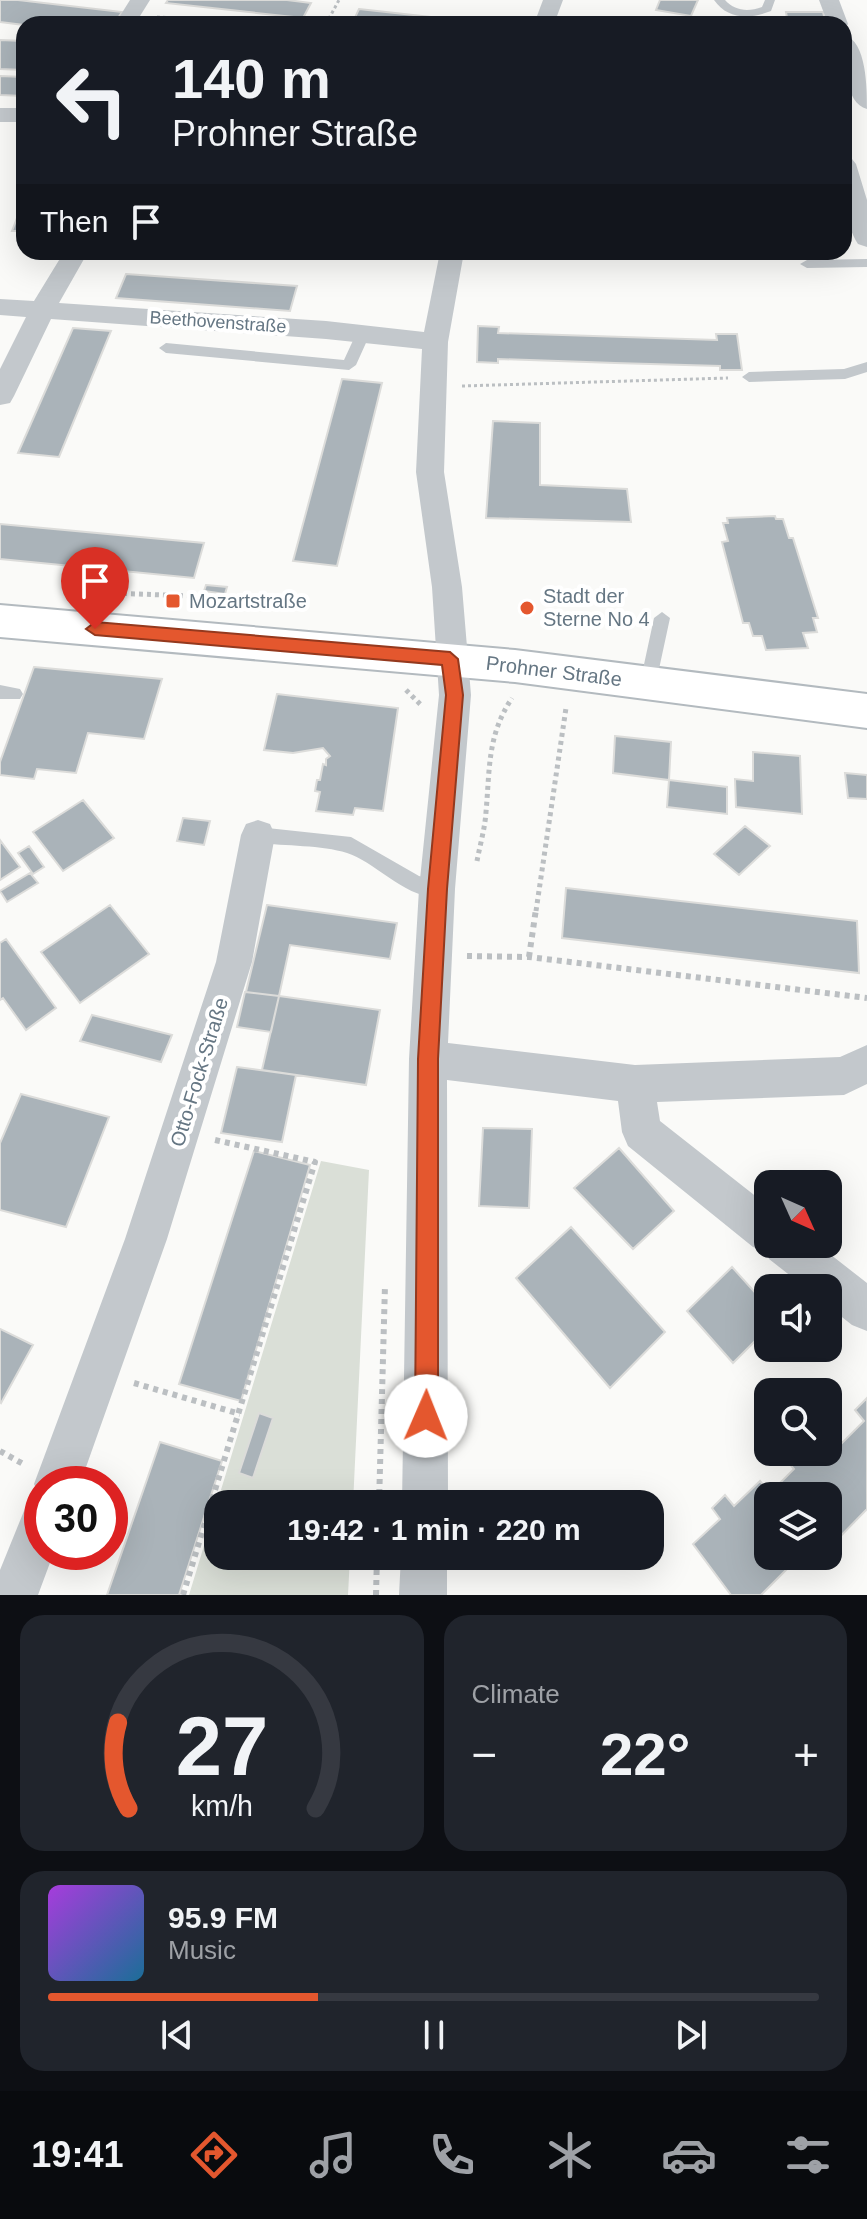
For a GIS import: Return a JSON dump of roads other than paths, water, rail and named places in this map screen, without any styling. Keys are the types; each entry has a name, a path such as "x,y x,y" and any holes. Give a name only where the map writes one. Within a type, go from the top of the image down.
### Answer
{"main road":[{"name":"Prohner Straße","path":"0,621 450,659 867,711"}],"street":[{"path":"861,69 867,102"},
{"path":"852,190 867,239"},
{"path":"0,396 42,310 71,260"},
{"path":"425,1490 428,1059 437,889 455,695 447,587 430,472 435,342 450,260"},
{"name":"Beethovenstraße","path":"0,307 435,342"},
{"name":"Otto-Fock-Straße","path":"63,1466 146,1239 234,962 258,835"},
{"path":"428,1059 635,1084 844,1076 867,1063"},
{"path":"635,1084 642,1132 754,1221"},
{"path":"802,1258 867,1310"},
{"path":"14,1595 24,1569"},
{"path":"423,1595 424,1570"}],"lane":[{"path":"719,0 728,10 744,14 767,9 770,0"},
{"path":"807,264 867,263"},
{"path":"166,348 349,365 363,334"},
{"path":"749,377 845,374 867,367"},
{"path":"648,683 662,618"},
{"name":"Otto-Fock-Straße","path":"258,835 351,845 414,883 437,889"}],"place":[{"name":"Mozartstraße","path":"173,601"},
{"name":"Stadt der Sterne No 4","path":"527,608"}]}
